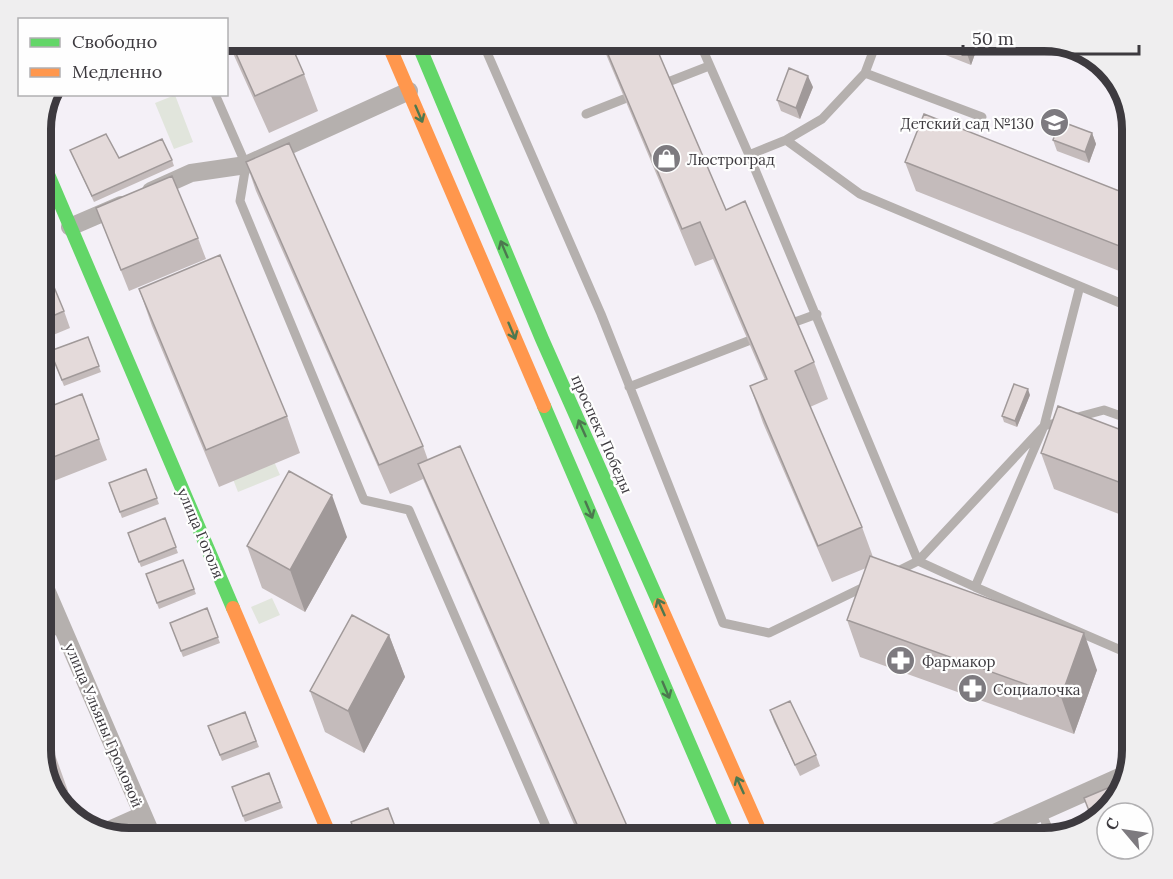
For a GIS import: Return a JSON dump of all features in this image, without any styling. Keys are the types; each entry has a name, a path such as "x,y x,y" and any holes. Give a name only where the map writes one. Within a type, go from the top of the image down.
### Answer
{"main road":[{"path":"392,51 726,828"},
{"name":"проспект Победы","path":"422,51 542,339 759,828"},
{"name":"улица Гоголя","path":"51,182 328,828"}],"street":[{"path":"70,227 191,173 246,165 409,91"},
{"name":"улица Ульяны Громовой","path":"51,602 149,828"},
{"path":"51,627 60,623"},
{"path":"1005,828 1117,778"},
{"path":"117,827 143,815"}],"lane":[{"path":"487,51 601,315 723,623 769,633 876,581"},
{"path":"704,51 817,314 918,561 1122,651"},
{"path":"749,155 786,140 822,118 865,73 873,51"},
{"path":"668,82 710,66"},
{"path":"865,73 982,117"},
{"path":"216,96 246,165 240,201 364,500 409,510 547,828"},
{"path":"586,114 624,99"},
{"path":"786,140 860,194 1122,304"},
{"path":"975,587 1044,426 1080,286"},
{"path":"795,322 817,314"},
{"path":"629,387 748,340"},
{"path":"887,576 918,561 1044,426 1104,410 1122,416"},
{"path":"1041,812 1048,828"}],"shaded area":[{"path":"175,96 193,142 174,149 155,103"},
{"path":"268,448 280,475 238,492 227,464"},
{"path":"272,598 280,615 259,624 251,607"}],"building":[{"path":"235,51 294,51 304,74 255,96"},
{"path":"607,51 658,51 726,210 745,201 814,362 795,371 862,527 818,546 750,386 767,379 700,222 682,229"},
{"path":"789,68 808,76 796,108 777,100"},
{"path":"924,114 1122,192 1122,247 905,162"},
{"path":"1060,121 1092,133 1085,152 1053,140"},
{"path":"106,134 119,158 162,139 172,160 92,196 70,150"},
{"path":"289,143 423,446 379,465 246,162"},
{"path":"172,176 198,238 121,270 96,208"},
{"path":"220,255 287,416 206,450 139,289"},
{"path":"51,280 64,311 51,317"},
{"path":"88,337 99,366 62,380 51,351"},
{"path":"1014,384 1028,389 1015,421 1002,416"},
{"path":"82,394 99,439 51,458 51,406"},
{"path":"1058,406 1122,430 1122,483 1041,453"},
{"path":"460,446 628,828 579,828 418,464"},
{"path":"146,469 157,498 120,512 109,483"},
{"path":"289,471 332,495 290,570 247,546"},
{"path":"165,518 176,547 139,562 128,533"},
{"path":"870,556 1084,633 1061,697 847,620"},
{"path":"183,560 194,589 157,603 146,574"},
{"path":"207,608 218,637 181,651 170,623"},
{"path":"352,615 389,635 348,711 310,691"},
{"path":"790,701 816,755 795,765 770,710"},
{"path":"245,712 256,741 220,755 208,726"},
{"path":"269,773 280,802 243,816 232,787"},
{"path":"1114,785 1103,801 1095,801 1095,810 1090,813 1084,798"},
{"path":"388,808 396,828 353,828 351,822"}],"traffic: fast":[{"path":"421,51 542,339 660,605"},
{"path":"51,181 233,608"},
{"path":"544,406 726,828"}],"traffic: slow":[{"path":"391,51 544,406"},
{"path":"660,605 759,828"},
{"path":"233,608 327,828"}],"place":[{"name":"Детский сад №130","path":"1055,123"},
{"name":"Люстроград","path":"666,159"},
{"name":"Фармакор","path":"901,661"},
{"name":"Социалочка","path":"972,689"}]}
